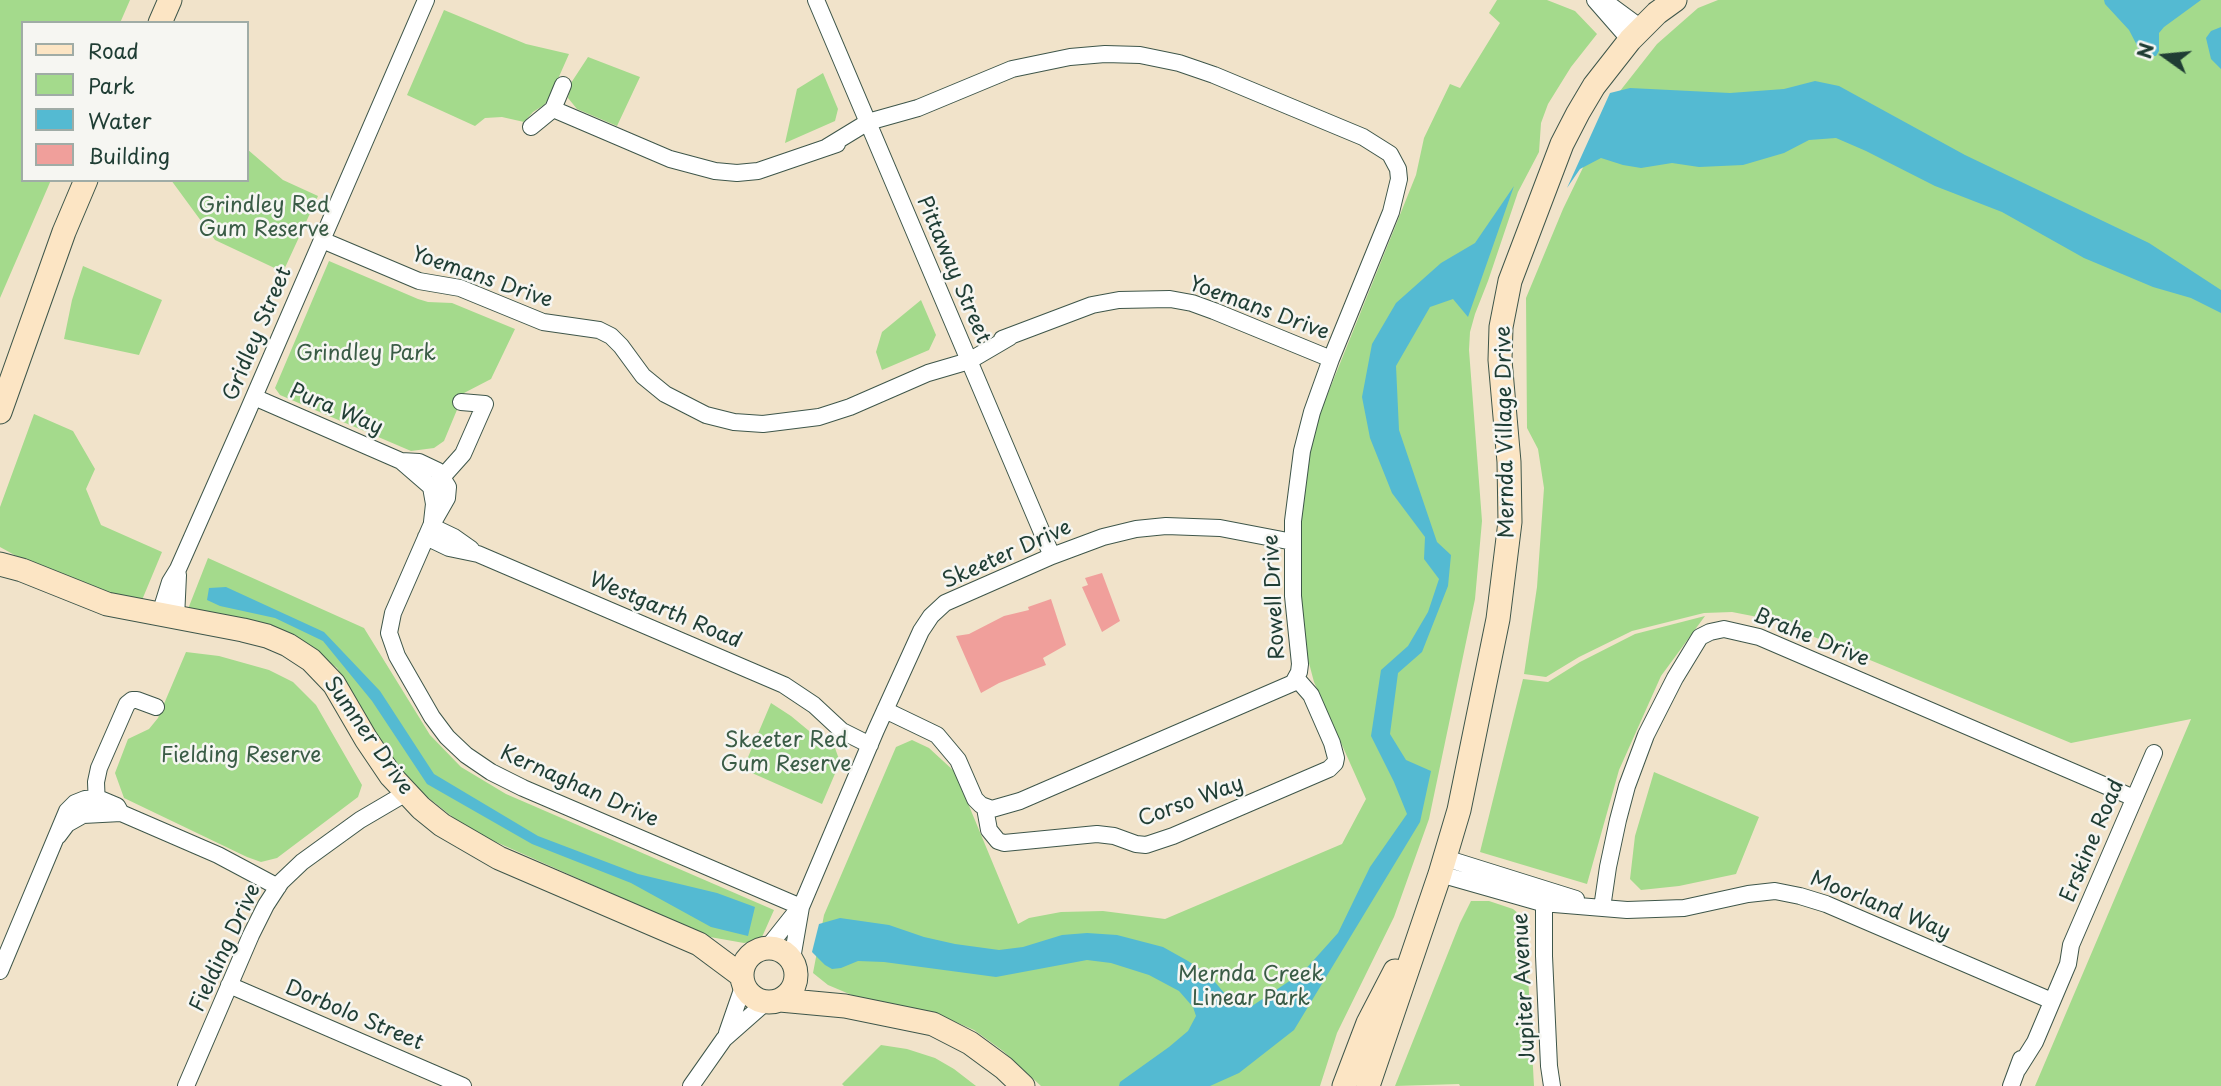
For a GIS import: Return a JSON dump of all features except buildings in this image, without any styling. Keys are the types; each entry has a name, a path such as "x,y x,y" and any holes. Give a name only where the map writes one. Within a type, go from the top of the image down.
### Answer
{"street":[{"path":"161,21 170,0"},
{"name":"Gridley Street","path":"168,616 178,569 426,0"},
{"name":"Pittaway Street","path":"816,0 1052,555"},
{"path":"1595,0 1636,34"},
{"path":"1602,0 1636,34"},
{"name":"Mernda Village Drive","path":"1368,1086 1443,866 1459,810 1493,651 1508,555 1509,462 1500,360 1505,298 1515,264 1562,144 1594,86 1636,34 1675,0"},
{"name":"Rowell Drive","path":"554,109 670,159 715,171 737,173 778,166 1012,69 1039,62 1094,55 1140,55 1214,75 1363,137 1390,154 1398,169 1399,179 1391,212 1331,359 1312,412 1302,451 1293,520 1293,596 1300,664 1297,679 1020,801 1001,808 985,808"},
{"path":"531,127 554,109 563,85"},
{"path":"0,412 35,310 85,182"},
{"name":"Yoemans Drive","path":"323,240 419,281 460,288 543,322 599,331 611,336 643,376 665,394 706,415 734,422 763,424 819,417 850,407 1010,337 1092,305 1132,299 1170,299 1192,303 1331,359"},
{"path":"0,383 35,310"},
{"name":"Pura Way","path":"254,397 401,461 430,466 438,482"},
{"path":"438,482 463,454 485,404 461,402"},
{"name":"Kernaghan Drive","path":"438,482 429,532 393,613 389,633 397,656 432,717 447,737 482,766 512,782 801,907"},
{"name":"Skeeter Drive","path":"794,963 801,907 915,642 931,616 945,603 1052,555 1103,537 1136,529 1166,526 1220,528 1293,542"},
{"name":"Westgarth Road","path":"429,532 454,537 478,554 784,685 814,705 829,719 851,725 872,740"},
{"name":"Sumner Drive","path":"0,554 11,567 107,604 267,636 288,645 311,660 334,684 366,739 402,788 442,825 499,858 699,944 743,980"},
{"name":"Brahe Drive","path":"1602,908 1618,820 1646,735 1700,638 1724,629 1759,637 2134,798"},
{"name":"Corso Way","path":"985,808 989,830 998,841 1004,843 1097,834 1146,845 1173,836 1329,769 1335,764 1332,743 1311,695 1297,679"},
{"path":"97,806 96,782 99,768 127,705 132,700 137,700 156,707"},
{"path":"885,710 937,735 957,760 975,799 985,808"},
{"name":"Erskine Road","path":"2011,1086 2035,1042 2048,1000 2067,964 2071,945 2154,753"},
{"name":"Fielding Drive","path":"186,1086 229,985 266,905 278,887 302,862 402,788"},
{"path":"0,971 67,811 75,803 85,799 97,806 117,806 121,813 218,855 278,887"},
{"name":"Moorland Way","path":"1443,866 1543,896 1602,908 1652,911 1684,908 1775,891 1800,895 2048,1000"},
{"name":"Jupiter Avenue","path":"1543,896 1552,1086"},
{"name":"Mernda Village Drive","path":"1344,1086 1368,1023 1428,905"},
{"name":"Skeeter Drive","path":"764,948 801,907"},
{"name":"Sumner Drive","path":"699,944 764,948"},
{"path":"724,1039 747,959 764,948 785,952 794,963 845,1006"},
{"path":"691,1086 724,1039 773,1001 792,990 796,983 794,963"},
{"path":"743,980 752,996 773,1001 845,1006 921,1021 953,1032 1004,1068 1024,1086"},
{"name":"Dorbolo Street","path":"229,985 463,1086"}],"green space":[{"path":"0,0 130,0 121,21 21,21 21,182 50,182 0,298"},
{"name":"Mernda Creek Linear Park","path":"1497,0 1547,0 1575,11 1597,34 1571,67 1548,104 1541,123 1539,152 1518,192 1470,332 1469,350 1482,521 1475,599 1429,819 1394,917 1337,1033 1320,1086 1041,1086 1003,1051 974,1030 935,1013 866,1001 828,985 813,973 824,915 896,747 912,740 929,748 955,772 1018,924 1029,918 1061,912 1103,911 1165,919 1342,844 1366,799 1314,682 1305,648 1300,607 1299,526 1306,470 1318,418 1416,175 1424,138 1450,84 1460,88 1500,23 1489,13"},
{"path":"1718,0 2221,0 2221,1086 2035,1086 2191,719 2071,743 1773,620 1732,612 1704,613 1632,631 1546,677 1524,674 1537,587 1544,488 1538,449 1527,428 1526,298 1563,209 1620,91 1657,44 1698,8"},
{"path":"444,10 526,44 569,54 544,105 524,122 502,117 485,118 475,126 407,95"},
{"path":"588,57 640,77 617,126 577,109 568,98 571,83"},
{"path":"823,73 838,109 835,121 785,143 797,89"},
{"name":"Grindley Red Gum Reserve","path":"248,150 283,180 318,196 283,272 215,240 172,182 248,182"},
{"name":"Grindley Park","path":"329,261 418,299 452,303 515,329 491,379 464,393 444,441 434,448 411,451 280,395 275,388"},
{"path":"83,266 162,300 139,355 64,339"},
{"path":"921,300 936,335 929,350 882,370 876,352 882,332"},
{"path":"34,414 73,431 95,469 86,489 101,525 162,552 142,600 105,593 0,547 0,507"},
{"path":"208,558 364,628 430,735 461,767 506,794 774,910 762,937 744,943 710,937 469,830 416,788 390,759 337,668 312,648 287,632 191,612 188,609"},
{"path":"1705,616 1661,676 1619,770 1587,884 1480,852 1523,679 1548,682 1635,634"},
{"name":"Fielding Reserve","path":"186,652 219,656 269,670 293,682 316,705 362,785 358,797 277,858 261,862 247,857 124,798 115,773 128,739 149,729 158,718"},
{"name":"Skeeter Red Gum Reserve","path":"771,703 835,748 840,762 822,804 743,769"},
{"path":"1654,772 1759,817 1736,874 1679,886 1641,890 1630,879 1635,836"},
{"path":"1471,901 1489,901 1513,909 1525,919 1534,1086 1395,1086 1460,923"},
{"path":"881,1045 907,1049 935,1058 976,1086 844,1086 842,1084"}],"water":[{"path":"2104,0 2201,0 2159,33 2159,51 2156,56 2142,55 2129,30"},
{"path":"2221,27 2221,69 2211,59 2206,38 2211,31"},
{"path":"1815,81 1839,86 1965,155 2149,243 2221,290 2221,313 2191,298 2153,287 2084,258 2002,212 1935,186 1836,138 1809,140 1784,153 1743,165 1699,167 1672,163 1641,168 1601,158 1580,169 1567,188 1610,93 1630,88 1730,93 1784,89"},
{"path":"1514,186 1468,317 1453,299 1430,307 1396,366 1399,430 1437,542 1451,555 1448,586 1422,652 1398,673 1390,734 1406,760 1431,771 1420,822 1294,1030 1239,1073 1210,1086 1119,1086 1120,1082 1188,1031 1196,1016 1193,1007 1179,991 1149,975 1111,963 1087,960 996,977 884,962 858,961 832,969 825,965 812,952 819,924 840,918 889,925 924,937 999,950 1023,947 1062,935 1117,935 1163,947 1188,961 1209,975 1231,1001 1242,1007 1252,1006 1303,972 1338,933 1370,867 1407,814 1371,736 1381,670 1408,646 1428,612 1439,579 1424,559 1425,537 1392,493 1370,438 1362,397 1372,344 1396,303 1441,263 1475,243"},
{"path":"226,587 324,632 380,691 434,774 538,836 638,874 717,893 755,907 748,936 711,927 631,883 532,844 427,784 372,701 323,641 275,618 220,606 207,600 209,588"}]}
